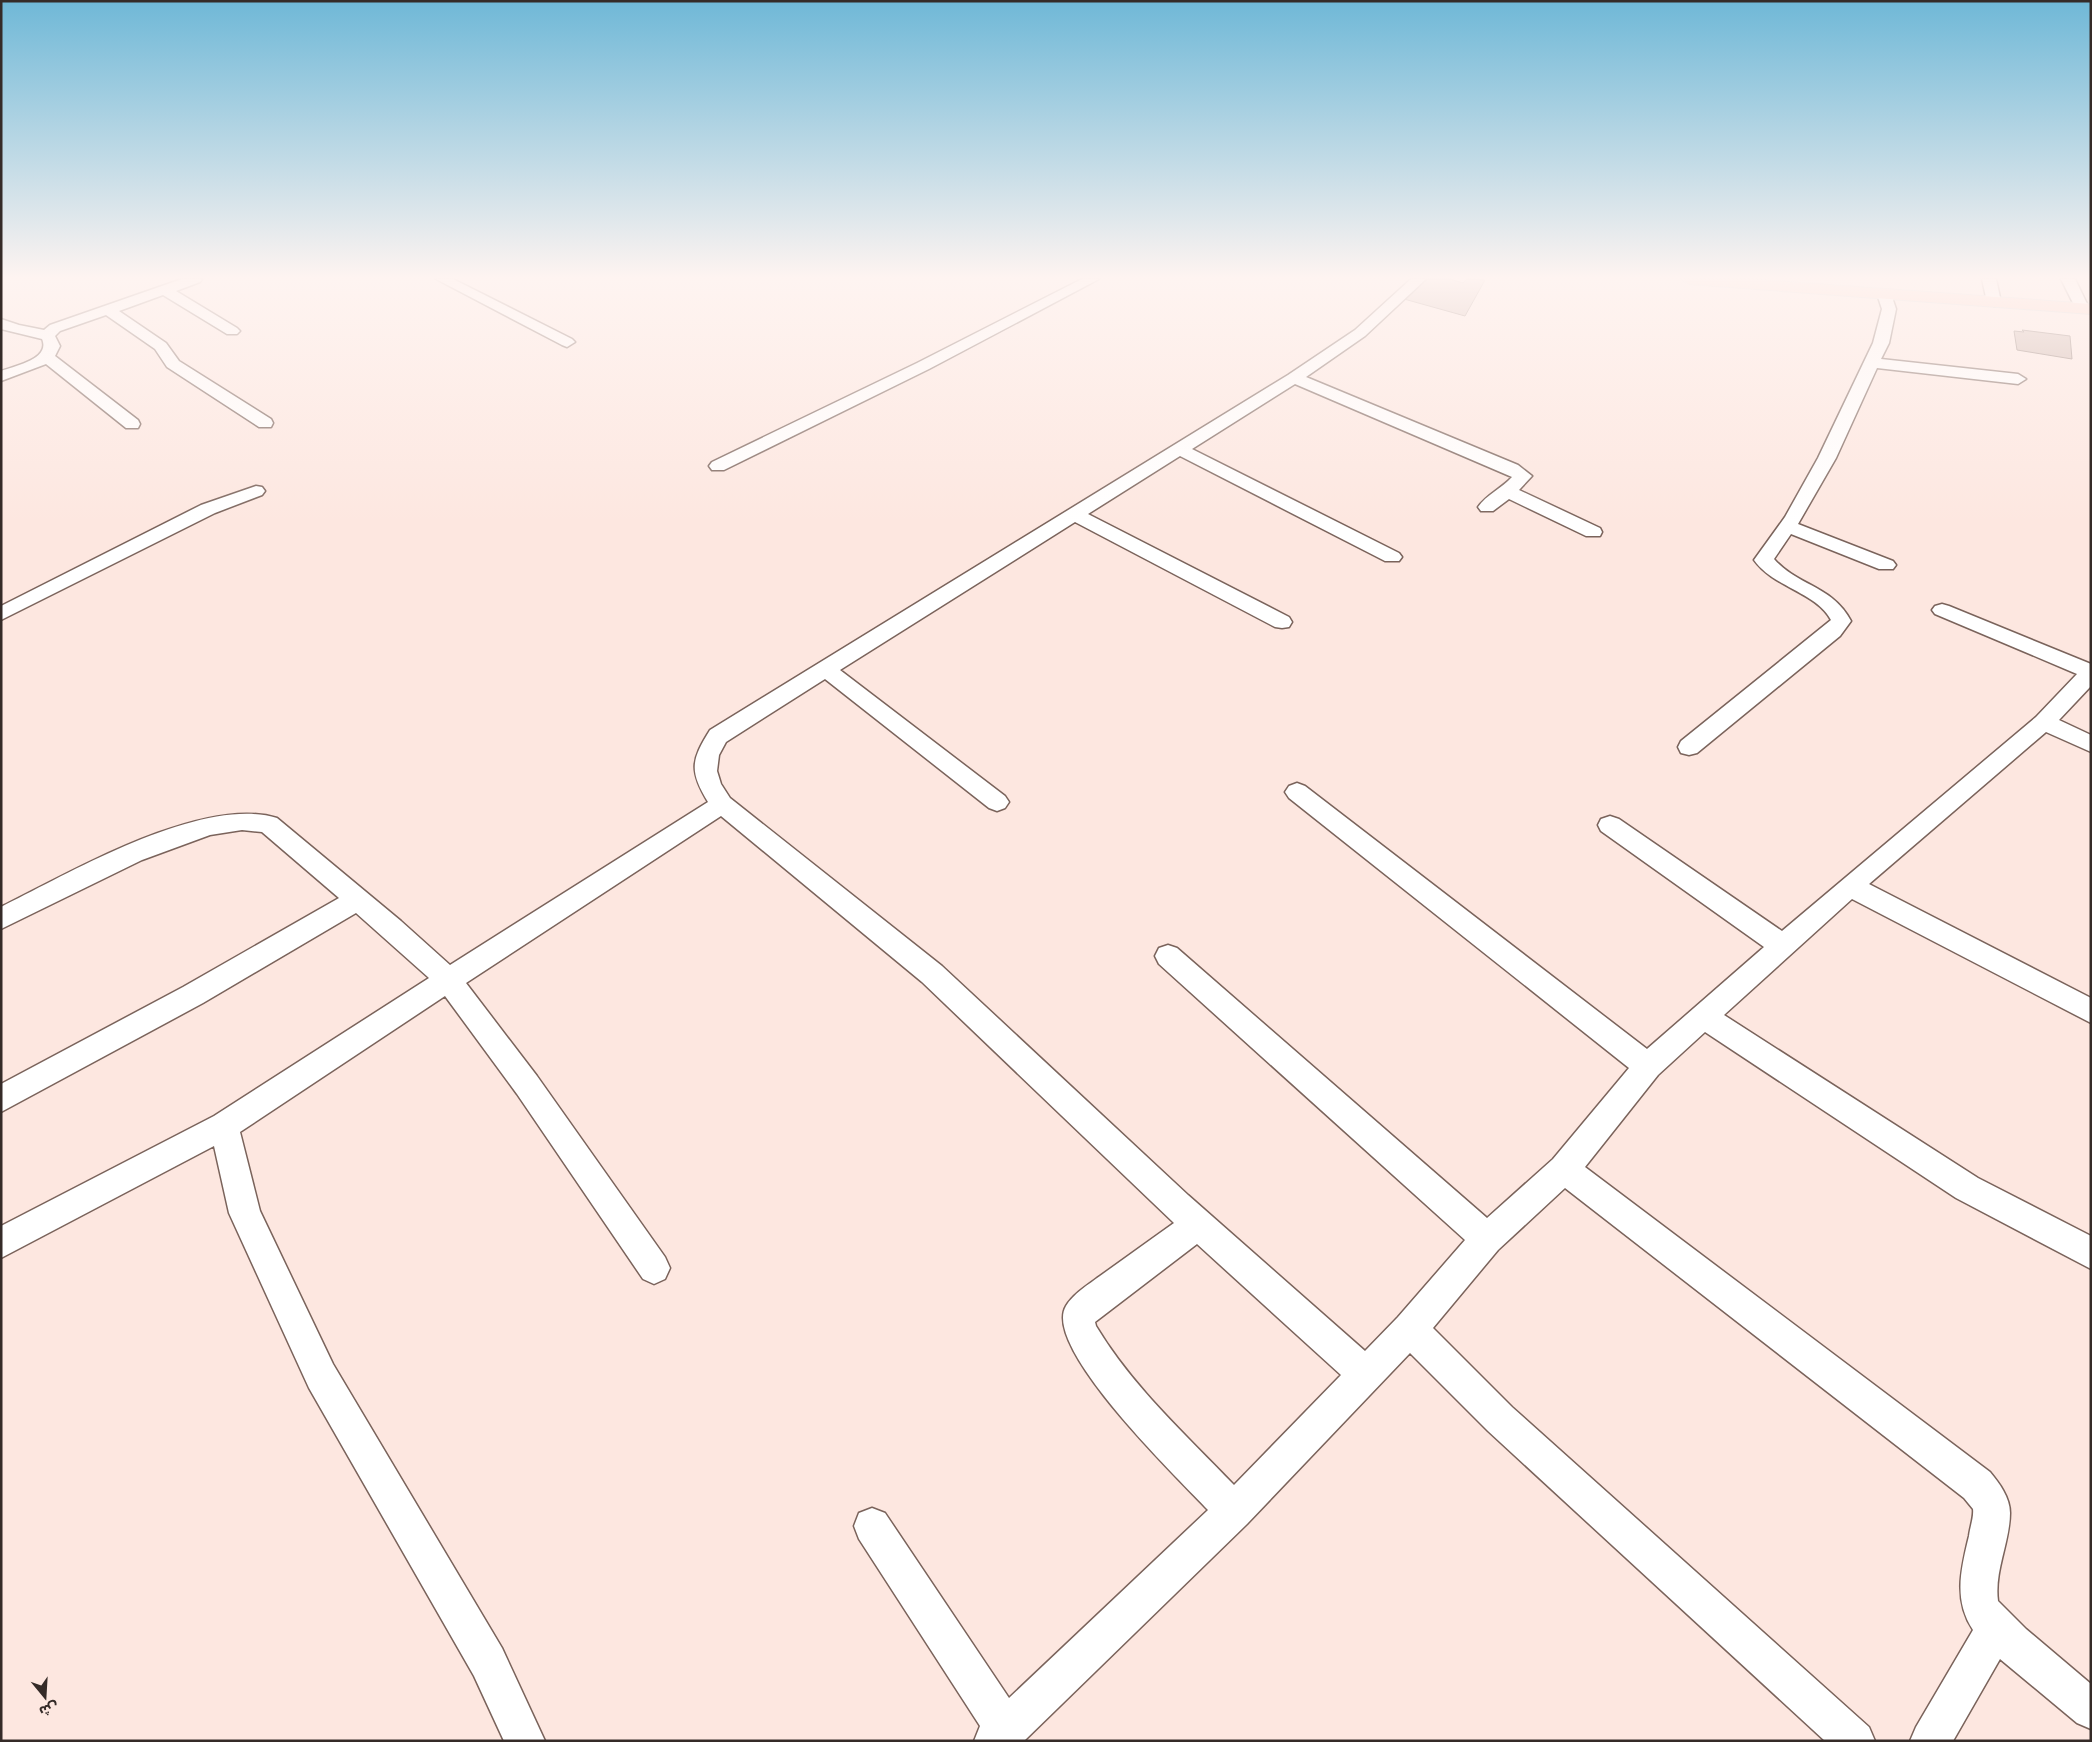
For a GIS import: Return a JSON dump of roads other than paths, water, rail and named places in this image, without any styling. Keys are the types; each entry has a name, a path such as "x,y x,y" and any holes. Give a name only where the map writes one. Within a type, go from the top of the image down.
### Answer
{"street":[{"path":"1,376 41,360"},
{"path":"51,360 132,424"},
{"path":"171,360 174,364 265,423"},
{"path":"718,466 934,360"},
{"path":"1320,360 1181,450 718,736 706,754 703,772 722,804 932,974 1198,1224 1365,1374"},
{"path":"1689,747 1760,692 1841,621 1839,613 1829,604 1777,574 1764,560 1787,526 1827,458 1872,363 2018,379"},
{"path":"1294,378 1521,474 1522,479 1487,507"},
{"path":"1181,450 1392,557"},
{"path":"1,614 208,509 256,491"},
{"path":"1508,492 1593,532"},
{"path":"1075,515 1282,622"},
{"path":"1787,526 1886,565"},
{"path":"872,1526 1000,1735 1234,1511 1410,1328 1486,1239 1564,1170 1648,1066 1850,886 2044,722 2091,673 1942,610"},
{"path":"827,670 998,802"},
{"path":"2044,722 2091,744"},
{"path":"1298,792 1648,1066"},
{"path":"1,1244 224,1126 722,804"},
{"path":"1,919 110,865 166,840 208,827 256,820 268,824 434,965 448,980 527,1084 654,1268"},
{"path":"1610,825 1782,946"},
{"path":"1850,886 2091,1011"},
{"path":"1,1099 193,995 357,900"},
{"path":"1168,956 1486,1239"},
{"path":"1704,1016 1968,1188 2091,1253"},
{"path":"224,1126 245,1213 321,1376 488,1662 525,1741"},
{"path":"1564,1170 1977,1485 1989,1500 1992,1512 1978,1592 1980,1608 1996,1628 2091,1709"},
{"path":"1198,1224 1098,1298 1078,1316 1080,1331 1100,1365 1234,1511"},
{"path":"1410,1328 1500,1419 1855,1741"},
{"path":"1930,1741 1996,1628"}]}
